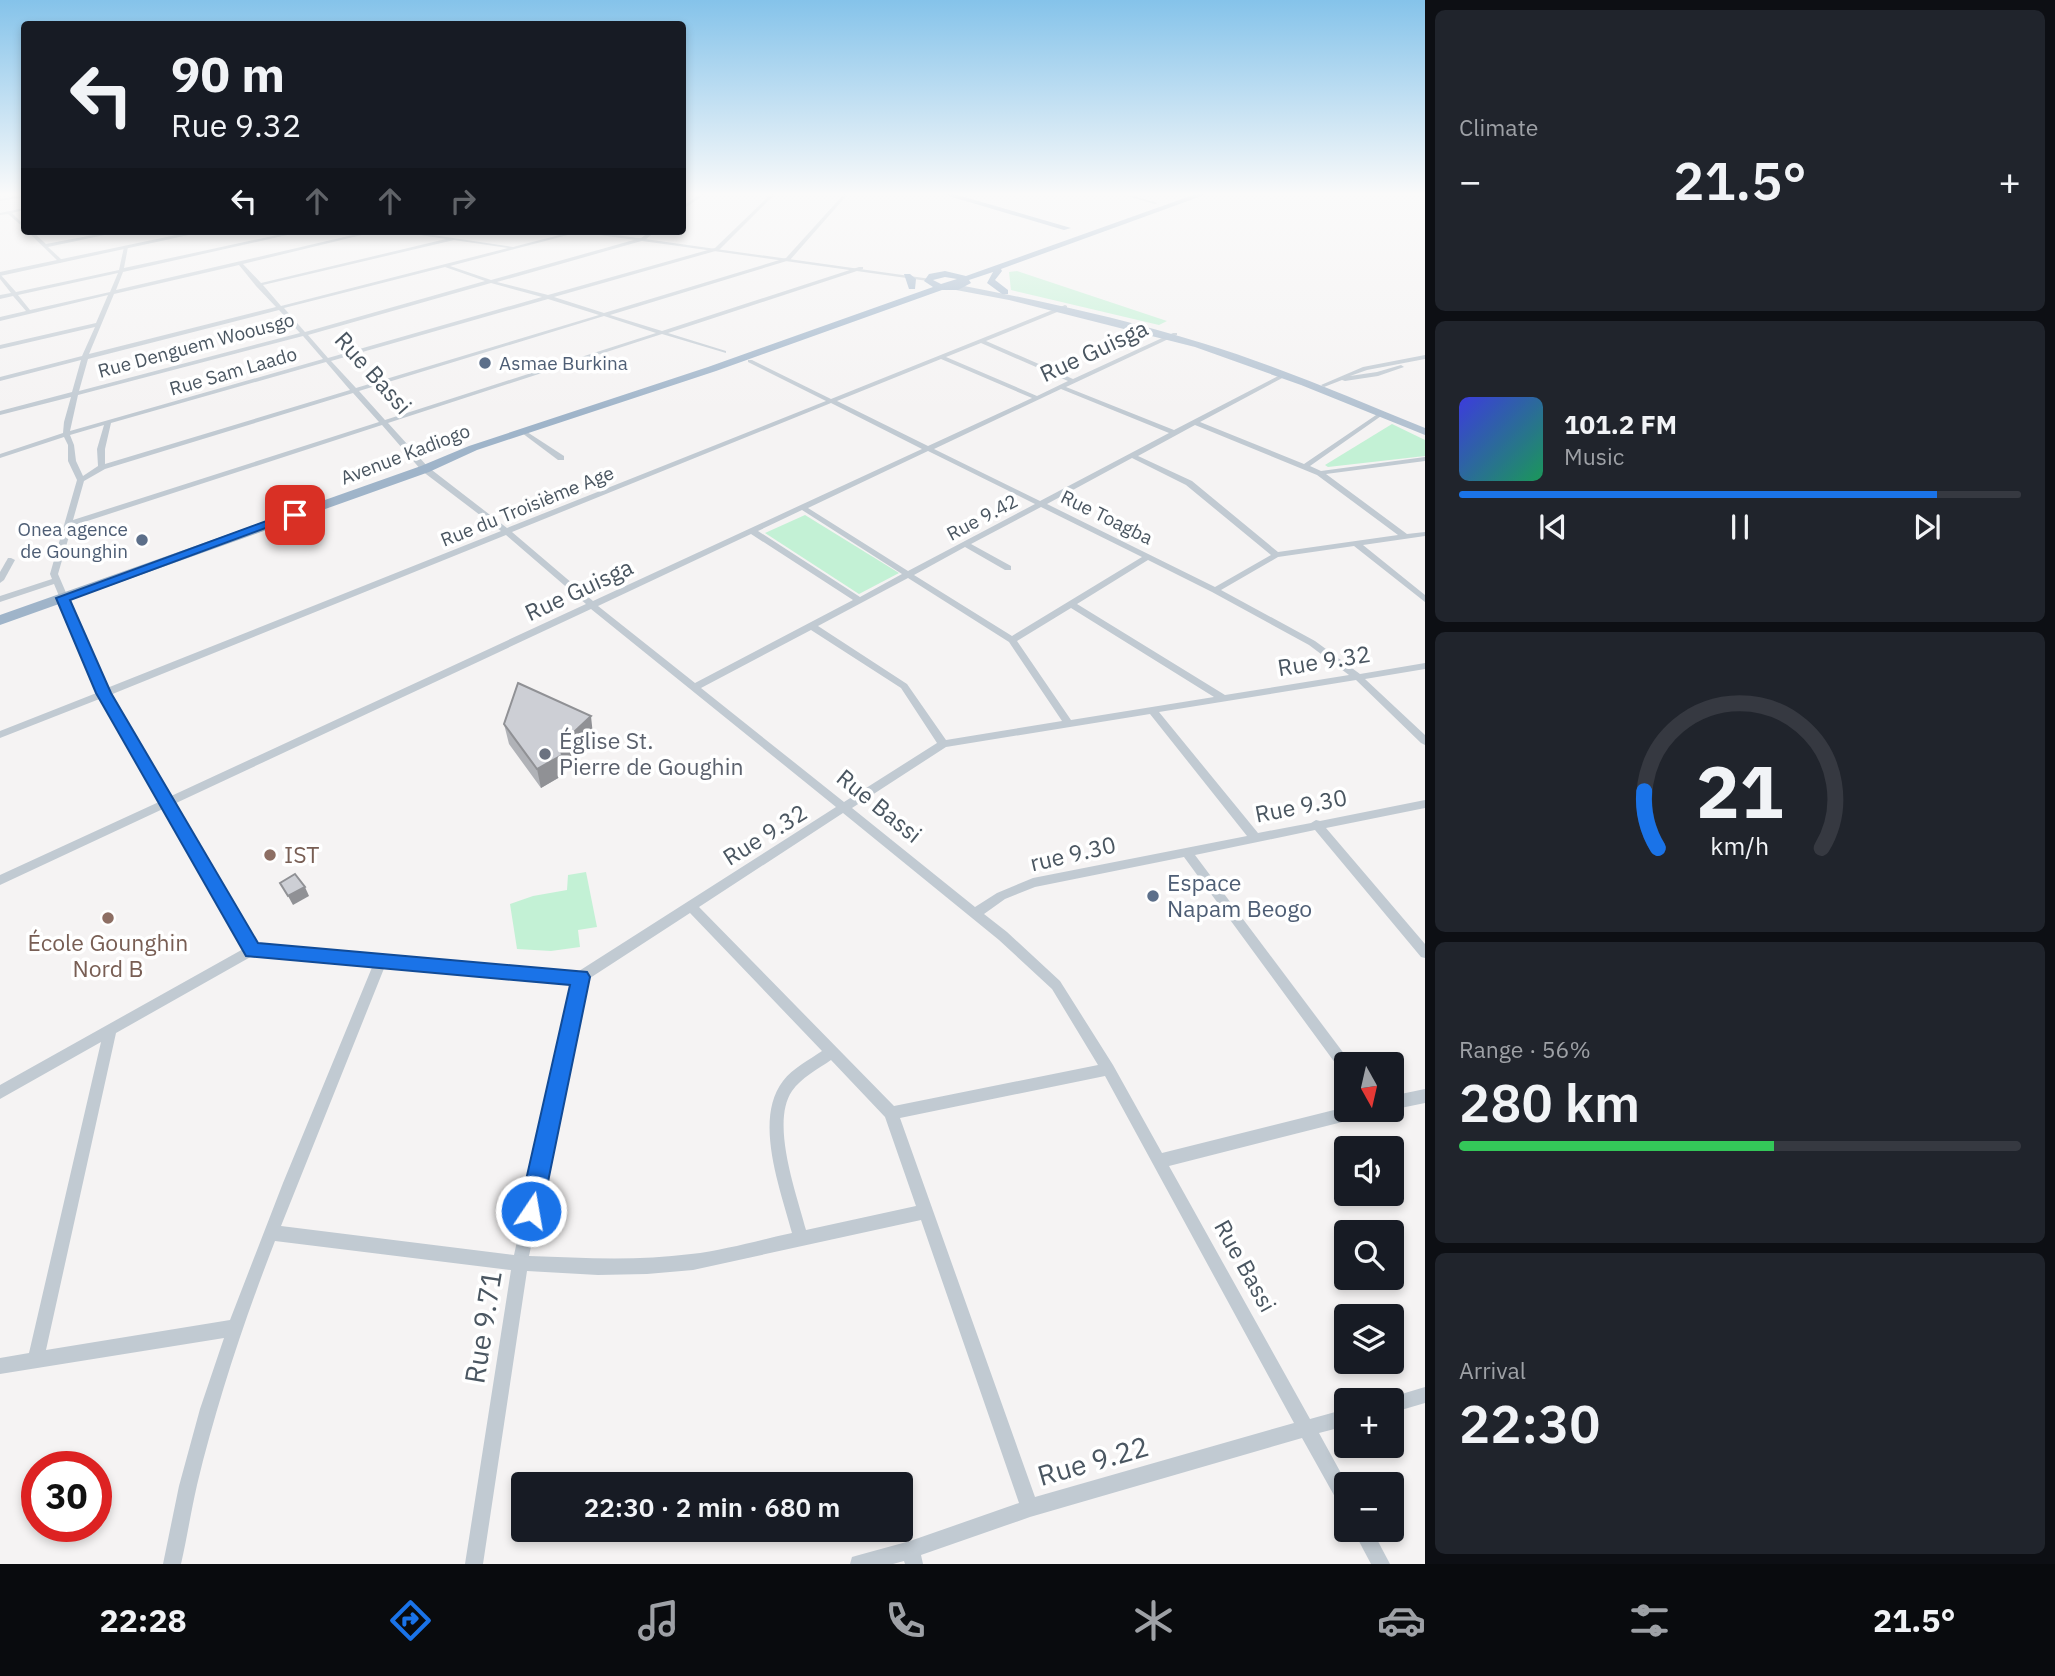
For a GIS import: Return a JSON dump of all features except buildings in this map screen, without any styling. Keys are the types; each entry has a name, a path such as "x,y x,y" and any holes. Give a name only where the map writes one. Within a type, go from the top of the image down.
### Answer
{"highway":[{"path":"826,316 929,279 951,275 971,267"},
{"path":"742,355 994,267"},
{"path":"929,279 934,286 957,285 1004,267"},
{"path":"706,367 724,352 742,355 1011,267"},
{"path":"998,271 990,281 1005,292"},
{"path":"903,275 913,281 912,287"},
{"path":"951,275 957,285"},
{"name":"Avenue Kadiogo","path":"0,609 742,355"},
{"name":"Avenue Kadiogo","path":"423,466 706,367"},
{"name":"Avenue Kadiogo","path":"0,620 60,589"}],"main road":[{"path":"957,285 1005,292 1062,308"},
{"path":"957,285 1172,335 1328,383 1425,426"},
{"path":"1172,335 1284,375 1425,432"}],"street":[{"path":"29,312 0,275 34,267"},
{"path":"122,267 85,357 66,435 80,480 54,574 104,693 253,950"},
{"path":"0,297 139,267"},
{"path":"0,318 229,267"},
{"name":"Rue Bassi","path":"243,267 423,466 506,531 592,605 844,810 975,913 1031,959 1056,985 1108,1069 1334,1478"},
{"path":"258,285 335,267"},
{"path":"0,379 442,267"},
{"path":"449,267 724,352"},
{"name":"Rue Denguem Woousgo","path":"0,414 545,267"},
{"name":"Rue Sam Laado","path":"0,456 656,267"},
{"path":"80,480 102,467 762,267"},
{"path":"853,267 929,279"},
{"path":"70,524 861,268"},
{"name":"Rue du Troisième Age","path":"0,735 1062,308"},
{"path":"0,347 99,324"},
{"name":"Rue Guisga","path":"0,880 1172,335"},
{"path":"981,341 1073,382"},
{"name":"Rue Toagba","path":"742,355 1215,590 1312,643 1358,677 1425,741"},
{"path":"941,357 1037,398"},
{"path":"1425,358 1378,374 1328,383 1366,368 1425,358"},
{"name":"Rue 9.42","path":"694,688 1284,375"},
{"path":"1061,387 1175,433"},
{"path":"1306,466 1382,413"},
{"path":"1194,422 1320,473 1404,536"},
{"path":"102,467 101,449 108,424"},
{"path":"524,432 561,458"},
{"path":"1133,456 1197,488 1276,555"},
{"path":"1320,473 1425,459"},
{"path":"802,507 1012,639 1069,724"},
{"path":"752,531 859,600"},
{"path":"1215,590 1276,555 1425,534"},
{"path":"1354,543 1425,599"},
{"path":"965,544 1008,568"},
{"path":"1012,639 1149,557"},
{"path":"0,580 11,560"},
{"path":"0,599 60,589"},
{"path":"1071,604 1224,699"},
{"path":"810,625 904,686 943,744"},
{"name":"Rue 9.32","path":"581,977 943,744 1425,666"},
{"path":"1152,710 1254,837"},
{"name":"Rue 9.30","path":"1186,851 1425,804"},
{"path":"1316,824 1425,953"},
{"path":"1186,851 1335,1052"},
{"name":"rue 9.30","path":"975,913 1001,897 1033,883 1186,851"},
{"path":"692,907 891,1113 1030,1508"},
{"path":"0,1092 110,1033 253,950 581,977"},
{"path":"172,1564 183,1499 233,1328 381,961"},
{"name":"Rue 9.71","path":"474,1564 520,1262 581,977"},
{"path":"36,1360 110,1033"},
{"path":"801,1239 775,1131 778,1107 787,1086 832,1051"},
{"path":"891,1113 1108,1069"},
{"path":"1404,1100 1425,1096"},
{"path":"1159,1161 1334,1117"},
{"path":"272,1233 520,1262 598,1267 692,1262 925,1212"},
{"path":"0,1366 233,1328"},
{"path":"1404,1401 1425,1395"},
{"name":"Rue 9.22","path":"859,1564 912,1557 1030,1508 1334,1421"},
{"path":"1369,1542 1381,1564"}],"green space":[{"path":"1017,271 1167,321 1159,325 1011,290 1009,272"},
{"path":"1392,424 1425,440 1425,456 1328,467 1325,465"},
{"path":"805,515 899,573 859,594 765,533"},
{"path":"586,872 597,927 578,930 580,947 551,951 517,949 510,904 533,896 567,890 568,875"}],"place":[{"name":"Asmae Burkina","path":"485,363"},
{"name":"Onea agence de Gounghin","path":"142,540"},
{"name":"Église St. Pierre de Goughin","path":"545,754"},
{"name":"IST","path":"270,855"},
{"name":"Espace Napam Beogo","path":"1153,896"},
{"name":"École Gounghin Nord B","path":"108,918"}],"route":[{"path":"295,515 62,598 104,693 253,950 581,977 531,1211"}]}
